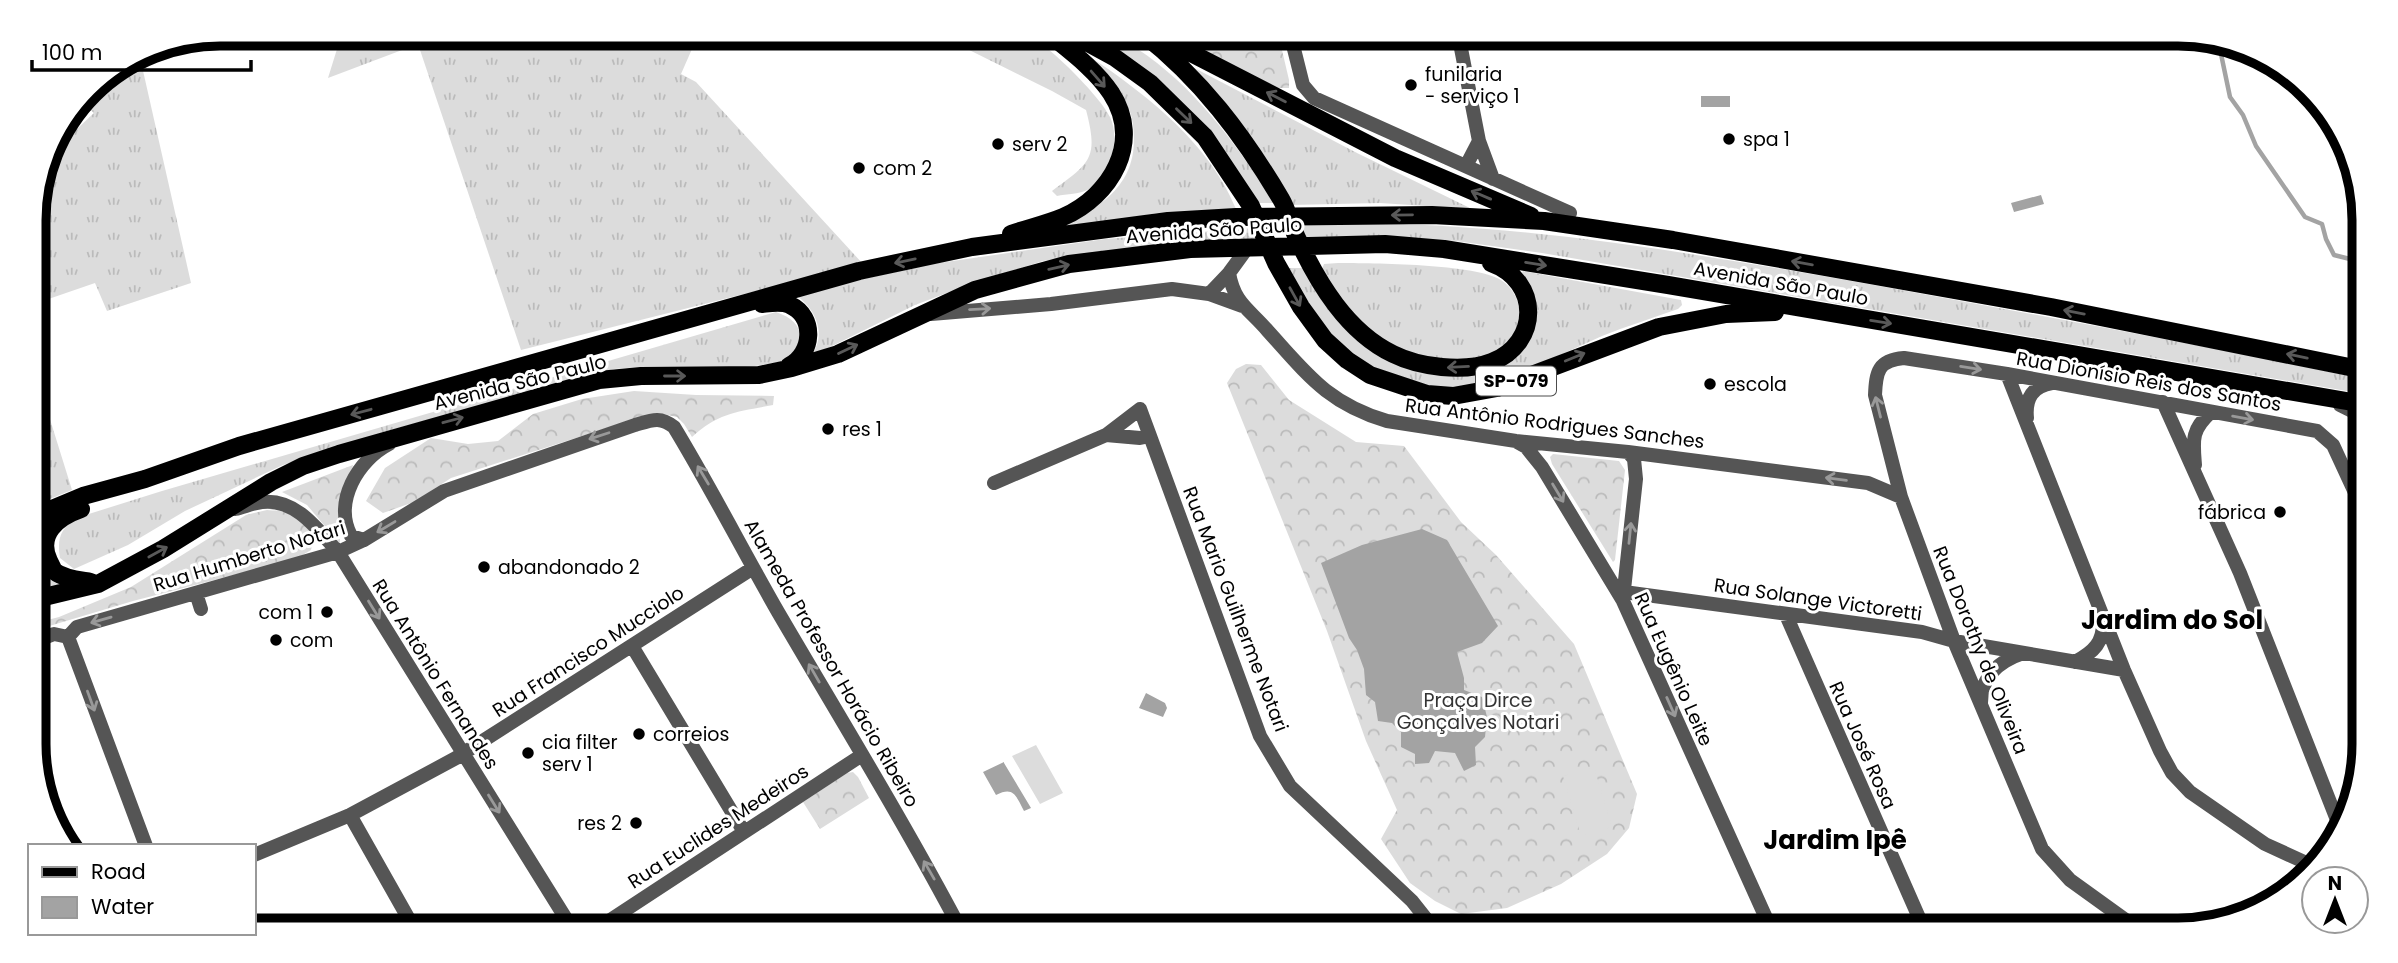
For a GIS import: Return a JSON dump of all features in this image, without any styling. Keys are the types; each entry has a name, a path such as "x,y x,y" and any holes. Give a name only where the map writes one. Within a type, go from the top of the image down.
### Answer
{"main road":[{"path":"972,247 1064,216 1090,200 1112,178 1122,154 1124,124 1111,94 1080,59 1064,46"},
{"name":"SP-079","path":"1094,46 1141,77 1205,137 1251,206 1256,243 1325,340 1347,360 1370,375 1427,394 1453,396 1497,388 1643,331 1701,317 1746,312 1835,314"},
{"name":"SP-079","path":"1157,46 1191,75 1226,115 1286,208 1296,237 1336,305 1356,329 1393,354 1418,364 1444,368 1491,363 1507,353 1521,338 1528,323 1526,296 1510,272 1495,264 1444,249"},
{"path":"1177,46 1395,158 1558,219"},
{"name":"Avenida São Paulo","path":"46,511 83,496 145,479 258,441 859,271 972,247 1168,221 1236,217 1432,215 1558,219 1602,230 1673,240 2158,327 2352,367"},
{"name":"Avenida São Paulo","path":"46,596 98,584 163,550 271,482 303,466 416,431 599,380 641,376 759,375 792,368 838,354 975,290 1069,264 1256,243 1385,244 1444,249 2352,402"},
{"path":"709,314 753,304 777,303 789,304 802,314 809,339 804,355 792,365 759,375"},
{"path":"46,535 66,514 192,472 206,458"},
{"path":"46,554 54,570 69,578 98,584"}],"street":[{"path":"1293,46 1303,85 1314,98 1493,178 1558,219"},
{"path":"1461,46 1479,141 1493,178"},
{"path":"1466,166 1479,141"},
{"path":"1209,294 1256,243"},
{"name":"Rua Antônio Rodrigues Sanches","path":"1229,273 1233,293 1242,306 1259,321 1308,377 1324,391 1353,408 1387,421 1516,441 1628,452 1868,483 1901,497"},
{"name":"Rua Antônio Rodrigues Sanches","path":"913,318 938,312 1051,304 1152,291 1189,290 1242,306"},
{"name":"Rua Dionísio Reis dos Santos","path":"1904,358 2053,382 2317,431 2333,445 2352,483"},
{"name":"Rua Dorothy de Oliveira","path":"1904,358 1891,359 1882,365 1876,379 1875,395 1901,497 1955,641 2042,849 2070,880 2118,917"},
{"path":"2007,374 2124,670 2172,773 2190,792 2265,844 2306,861"},
{"path":"2028,426 2026,410 2033,390 2041,384 2053,382"},
{"path":"2319,396 2352,409"},
{"path":"2163,402 2240,573 2336,817"},
{"name":"Rua Mario Guilherme Notari","path":"1106,435 1140,409 1260,736 1290,786 1412,901 1425,917"},
{"path":"2195,474 2195,431 2211,412"},
{"name":"Rua Humberto Notari","path":"46,637 54,634 68,636 77,627 338,552 364,540 444,491 635,425 665,420"},
{"name":"Alameda Professor Horácio Ribeiro","path":"665,420 674,427 710,486 753,568 931,872 955,918"},
{"path":"364,540 351,536 345,524 349,491 355,477 365,461 376,451 416,431"},
{"path":"994,483 1106,435 1140,438 1150,436"},
{"name":"Rua Eugênio Leite","path":"1516,441 1526,447 1542,467 1623,598 1766,917"},
{"path":"1623,598 1636,479 1634,459 1628,452"},
{"name":"Rua Antônio Fernandes","path":"224,512 264,501 290,506 312,523 338,552 565,918"},
{"name":"Rua Francisco Mucciolo","path":"256,854 350,815 463,754 753,568"},
{"path":"196,593 201,608"},
{"name":"Rua Solange Victoretti","path":"1623,598 1679,600 1922,632 1955,641 2124,670"},
{"name":"Rua José Rosa","path":"1786,615 1919,917"},
{"path":"2075,662 2097,647 2101,638 2103,616"},
{"path":"68,636 145,844"},
{"path":"632,646 744,832"},
{"path":"1981,705 1981,695 1991,673 2009,658 2025,653"},
{"name":"Rua Euclides Medeiros","path":"614,918 862,755"},
{"path":"350,815 408,918"}],"green space":[{"path":"338,46 413,46 328,78"},
{"path":"419,46 693,46 681,74 696,82 863,264 521,350"},
{"path":"961,46 1043,46 1096,96 1110,117 1114,146 1103,175 1089,189 1078,193 1057,196 1052,191 1083,166 1088,158 1092,139 1086,110"},
{"path":"1072,46 1115,74 1164,113 1206,158 1236,209 1157,213 1055,231 1084,215 1109,196 1127,172 1132,157 1134,139 1130,111 1120,94"},
{"path":"1102,46 1134,46 1178,81 1230,139 1275,203 1257,203 1221,147"},
{"path":"1197,46 1281,46 1289,88 1278,88 1199,50"},
{"path":"1179,60 1357,153 1472,209 1380,203 1290,205"},
{"path":"141,64 191,283 107,311 95,283 46,300 46,208 51,175 66,139 94,113 88,108 97,97 123,75"},
{"path":"1354,223 1485,229 1616,243 1745,263 2058,319 2352,377 2352,392 1542,253 1456,241 1373,236 1305,237 1303,225"},
{"path":"1255,228 1261,240 1098,252 1043,261 915,305 810,357 818,340 817,322 808,307 794,294 932,264 1105,239"},
{"path":"1324,264 1423,266 1488,275 1501,280 1516,297 1520,319 1518,330 1505,347 1479,358 1445,360 1410,354 1379,339 1352,316 1322,269"},
{"path":"1286,268 1303,268 1340,324 1356,340 1382,358 1481,371 1505,366 1520,354 1529,341 1533,327 1523,271 1681,300 1682,305 1678,309 1602,336 1509,375 1477,384 1435,386 1413,383 1393,376 1355,355 1324,327"},
{"path":"776,312 792,320 799,331 799,344 790,359 746,367 614,369 387,431 283,465 185,511 128,545 74,569 60,558 61,535 66,526 76,518"},
{"name":"Praça Dirce Gonçalves Notari","path":"1246,364 1261,365 1289,400 1356,442 1404,446 1461,522 1496,555 1574,644 1637,794 1629,828 1607,854 1561,884 1507,908 1461,914 1435,901 1410,883 1381,839 1397,810 1366,741 1327,631 1227,383 1236,369"},
{"path":"634,391 774,396 773,405 720,418 692,437 677,417 663,414 629,421 451,478 414,502 383,513 366,501 385,468 431,438 468,444 498,441 533,414 582,399"},
{"path":"46,406 72,490 46,501"},
{"path":"1553,454 1619,461 1625,470 1613,562 1552,464 1550,457"},
{"path":"353,465 340,510 340,544 307,505 282,492"},
{"path":"267,510 288,512 296,516 311,533 311,550 296,559 133,601 46,627 46,620 131,587 246,515"},
{"path":"46,575 47,577 62,587 46,593"},
{"path":"1036,745 1063,793 1040,804 1012,756"},
{"path":"1594,767 1612,827 1581,836 1563,776"},
{"path":"853,772 869,798 820,829 803,802 847,773"}],"water":[{"path":"1701,96 1730,96 1730,107 1701,107"},
{"path":"2041,195 2044,204 2014,212 2011,203"},
{"path":"1422,529 1447,540 1498,626 1482,643 1457,652 1464,678 1464,690 1482,697 1487,717 1485,737 1475,747 1476,765 1464,771 1455,753 1435,751 1429,763 1415,764 1415,754 1401,747 1401,732 1392,723 1378,721 1375,702 1366,695 1364,669 1349,638 1321,563 1362,545"},
{"path":"1146,693 1165,703 1167,708 1163,717 1139,708"},
{"path":"1004,762 1031,808 1024,811 1011,792 996,795 983,772"}],"waterway":[{"path":"2219,51 2230,97 2243,115 2256,146 2305,217 2322,224 2334,255 2352,260"}],"place":[{"name":"funilaria - serviço 1","path":"1411,85"},
{"name":"spa 1","path":"1729,139"},
{"name":"serv 2","path":"998,144"},
{"name":"com 2","path":"859,168"},
{"name":"escola","path":"1710,384"},
{"name":"res 1","path":"828,429"},
{"name":"fábrica","path":"2280,512"},
{"name":"abandonado 2","path":"484,567"},
{"name":"com 1","path":"327,612"},
{"name":"com","path":"276,640"},
{"name":"correios","path":"639,734"},
{"name":"cia filter serv 1","path":"528,753"},
{"name":"res 2","path":"636,823"}],"district":[{"name":"Jardim do Sol","path":"2172,620"},
{"name":"Jardim Ipê","path":"1835,840"}]}
